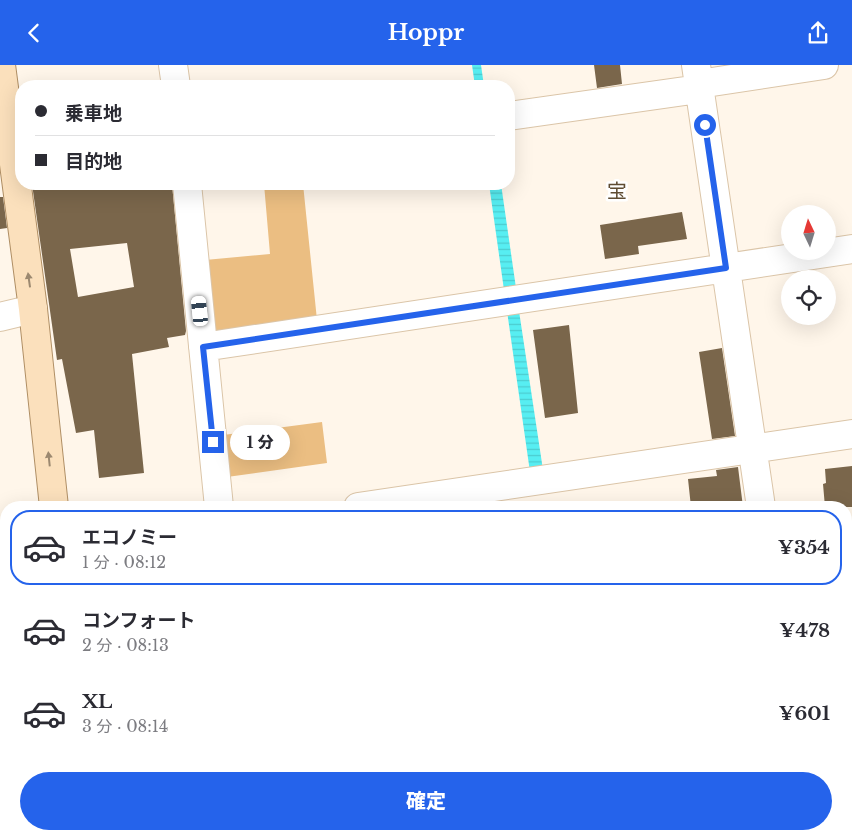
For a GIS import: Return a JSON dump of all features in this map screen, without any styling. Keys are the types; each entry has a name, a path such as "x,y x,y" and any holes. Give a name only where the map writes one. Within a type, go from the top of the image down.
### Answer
{"main road":[{"path":"0,65 10,115 15,157"},
{"path":"19,190 53,501"}],"street":[{"path":"173,65 175,80"},
{"path":"515,115 698,80 824,65"},
{"path":"698,80 760,501"},
{"path":"188,190 218,501"},
{"path":"203,347 852,249"},
{"path":"0,317 33,309"},
{"path":"398,501 852,434"}],"shaded area":[{"path":"265,190 304,190 317,320 211,337 205,260 270,254"},
{"path":"322,422 327,463 227,477 223,435"}],"water":[{"path":"472,65 481,65 483,80 474,80"},
{"path":"490,190 502,190 516,288 504,290"},
{"path":"507,311 519,311 543,470 530,472"}],"building":[{"path":"594,65 620,65 622,84 597,88"},
{"path":"33,190 173,190 186,331 185,335 167,338 169,347 132,354 144,473 99,478 94,430 76,433 62,359 57,360","holes":["127,243 134,287 78,297 70,249"]},
{"path":"0,197 3,197 7,228 0,229"},
{"path":"682,212 687,239 638,246 639,254 605,259 600,225"},
{"path":"569,325 578,413 545,418 533,330"},
{"path":"722,348 735,436 712,439 699,352"},
{"path":"852,466 852,501 824,501 823,484 826,483 825,469"},
{"path":"738,467 742,501 690,501 688,479 717,476 716,470"}],"district":[{"name":"宝","path":"617,191"}],"route":[{"path":"213,442 203,347 726,268 705,125"}]}
